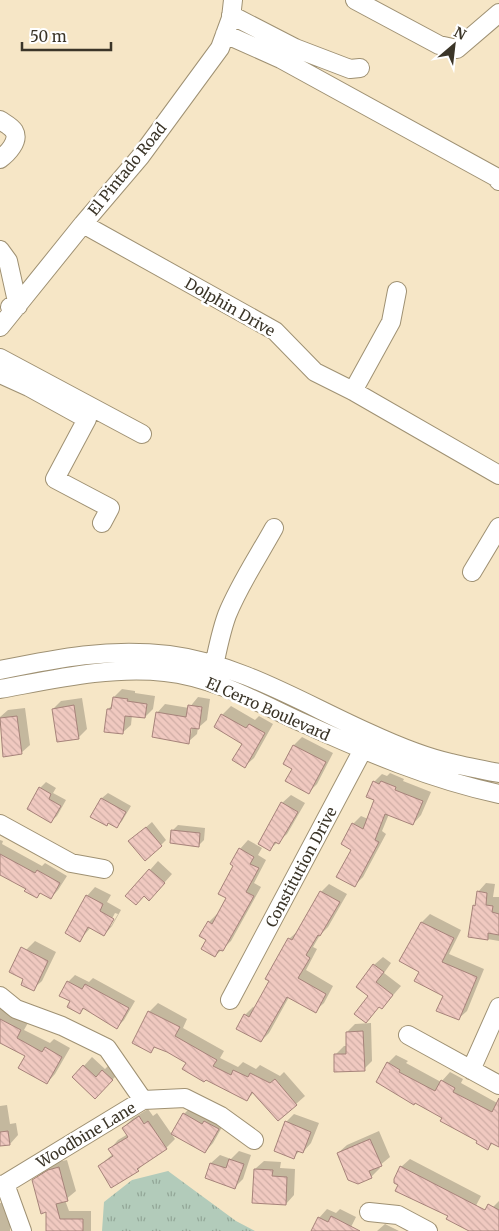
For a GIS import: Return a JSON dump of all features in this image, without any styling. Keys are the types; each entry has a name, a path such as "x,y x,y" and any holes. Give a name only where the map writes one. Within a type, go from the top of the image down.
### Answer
{"street":[{"path":"355,0 438,45 457,49 499,13"},
{"path":"232,8 295,48 350,69 360,68"},
{"name":"El Pintado Road","path":"0,327 140,157 220,48 232,8"},
{"path":"225,34 289,63 496,177 499,181"},
{"path":"0,120 13,129 15,136 15,141 9,151 0,159"},
{"name":"Dolphin Drive","path":"83,224 275,331 315,372 353,391 499,475"},
{"path":"0,250 8,260 18,306 0,308"},
{"path":"353,391 391,322 397,291"},
{"path":"0,358 142,434"},
{"path":"0,374 29,387 87,419 55,479 110,508 102,523"},
{"path":"472,572 499,527"},
{"path":"212,673 228,613 274,528"},
{"name":"El Cerro Boulevard","path":"0,670 74,656 120,652 170,656 212,673 363,750 449,782 499,794"},
{"name":"El Cerro Boulevard","path":"0,689 105,671 134,670 212,673 253,679 370,734 450,763 499,773"},
{"name":"Constitution Drive","path":"230,1000 370,734"},
{"path":"0,824 72,863 104,869"},
{"path":"0,996 16,1009 62,1026 107,1048 143,1100"},
{"path":"471,1070 499,1007"},
{"path":"408,1035 499,1085"},
{"name":"Woodbine Lane","path":"2,1184 143,1100 185,1098 221,1116 254,1140"},
{"path":"2,1184 22,1231"},
{"path":"369,1212 398,1215 428,1231"}],"green space":[{"path":"168,1171 236,1221 255,1231 102,1231 104,1202 132,1180"}],"building":[{"path":"113,697 147,704 145,718 125,716 123,734 104,732 107,709 111,709"},
{"path":"74,705 79,739 57,742 52,709"},
{"path":"188,705 202,707 199,729 191,728 189,744 152,737 156,712 186,717"},
{"path":"221,714 246,728 249,724 265,733 245,768 232,760 242,744 214,727"},
{"path":"17,716 22,754 3,757 0,718"},
{"path":"293,745 326,762 309,794 285,781 292,769 283,764"},
{"path":"373,781 379,784 381,781 396,787 395,790 423,801 413,825 385,814 375,840 379,842 355,887 336,877 351,850 341,844 352,823 363,829 374,800 366,797"},
{"path":"39,787 51,794 49,799 61,806 51,823 27,809"},
{"path":"101,798 126,812 117,828 108,823 107,826 90,817"},
{"path":"281,802 298,812 279,844 275,842 270,851 258,844"},
{"path":"146,827 162,846 145,861 128,841"},
{"path":"171,830 200,833 199,847 170,843"},
{"path":"239,848 254,857 250,864 259,868 246,892 254,896 223,951 219,950 215,957 201,949 206,940 199,936 208,921 212,924 226,898 218,894 233,866 230,864"},
{"path":"0,854 35,873 37,870 60,883 51,899 40,893 37,898 24,891 26,889 0,875"},
{"path":"149,869 165,883 149,901 144,896 136,905 125,896"},
{"path":"320,891 340,902 320,936 318,935 306,955 310,958 298,978 326,994 316,1013 287,997 261,1042 236,1029 244,1014 249,1017 269,981 265,979 288,938 292,940"},
{"path":"477,891 487,893 486,905 493,906 492,912 499,914 499,935 488,933 488,940 468,937"},
{"path":"86,895 103,904 100,911 114,919 104,936 88,927 80,942 65,933"},
{"path":"421,922 454,938 442,962 477,977 459,1020 436,1011 443,996 414,981 419,972 399,961"},
{"path":"21,947 48,961 34,991 21,985 23,979 9,972"},
{"path":"373,964 384,972 376,982 393,995 382,1009 379,1007 366,1023 354,1014 368,996 356,987"},
{"path":"67,981 82,989 85,984 129,1008 117,1029 83,1008 80,1014 67,1007 70,1001 59,996"},
{"path":"148,1011 180,1027 175,1036 217,1060 213,1066 231,1075 233,1070 248,1077 250,1073 270,1083 275,1079 297,1105 278,1121 252,1092 247,1101 206,1080 204,1082 182,1069 186,1063 167,1052 154,1047 151,1053 132,1043"},
{"path":"0,1019 21,1030 17,1038 42,1052 45,1047 62,1057 47,1084 18,1068 25,1056 0,1043"},
{"path":"363,1031 365,1071 334,1072 334,1054 346,1054 346,1032"},
{"path":"387,1062 400,1070 399,1072 435,1091 441,1080 455,1088 453,1092 492,1112 499,1098 499,1147 491,1143 488,1150 476,1143 477,1141 440,1121 442,1118 415,1103 414,1105 376,1082"},
{"path":"83,1065 96,1077 102,1070 113,1080 95,1099 72,1077"},
{"path":"183,1113 202,1124 204,1121 219,1129 205,1153 171,1134"},
{"path":"139,1116 144,1124 148,1121 167,1149 137,1169 139,1171 111,1188 98,1166 113,1156 108,1149 128,1137 122,1128"},
{"path":"285,1121 311,1132 303,1153 297,1151 294,1159 274,1151"},
{"path":"8,1131 10,1145 0,1146 0,1132"},
{"path":"370,1139 382,1166 369,1171 372,1178 358,1184 348,1180 337,1153"},
{"path":"229,1159 244,1164 235,1189 205,1178 210,1163 226,1168"},
{"path":"400,1166 485,1210 488,1204 499,1210 499,1231 469,1231 446,1219 448,1216 395,1191 398,1185 394,1183 394,1179"},
{"path":"59,1167 68,1201 56,1204 60,1219 83,1219 83,1231 46,1231 46,1212 41,1214 32,1180 48,1170"},
{"path":"254,1169 273,1170 272,1176 287,1177 286,1205 252,1203"},
{"path":"331,1216 360,1231 311,1231 318,1217 328,1222"}]}
